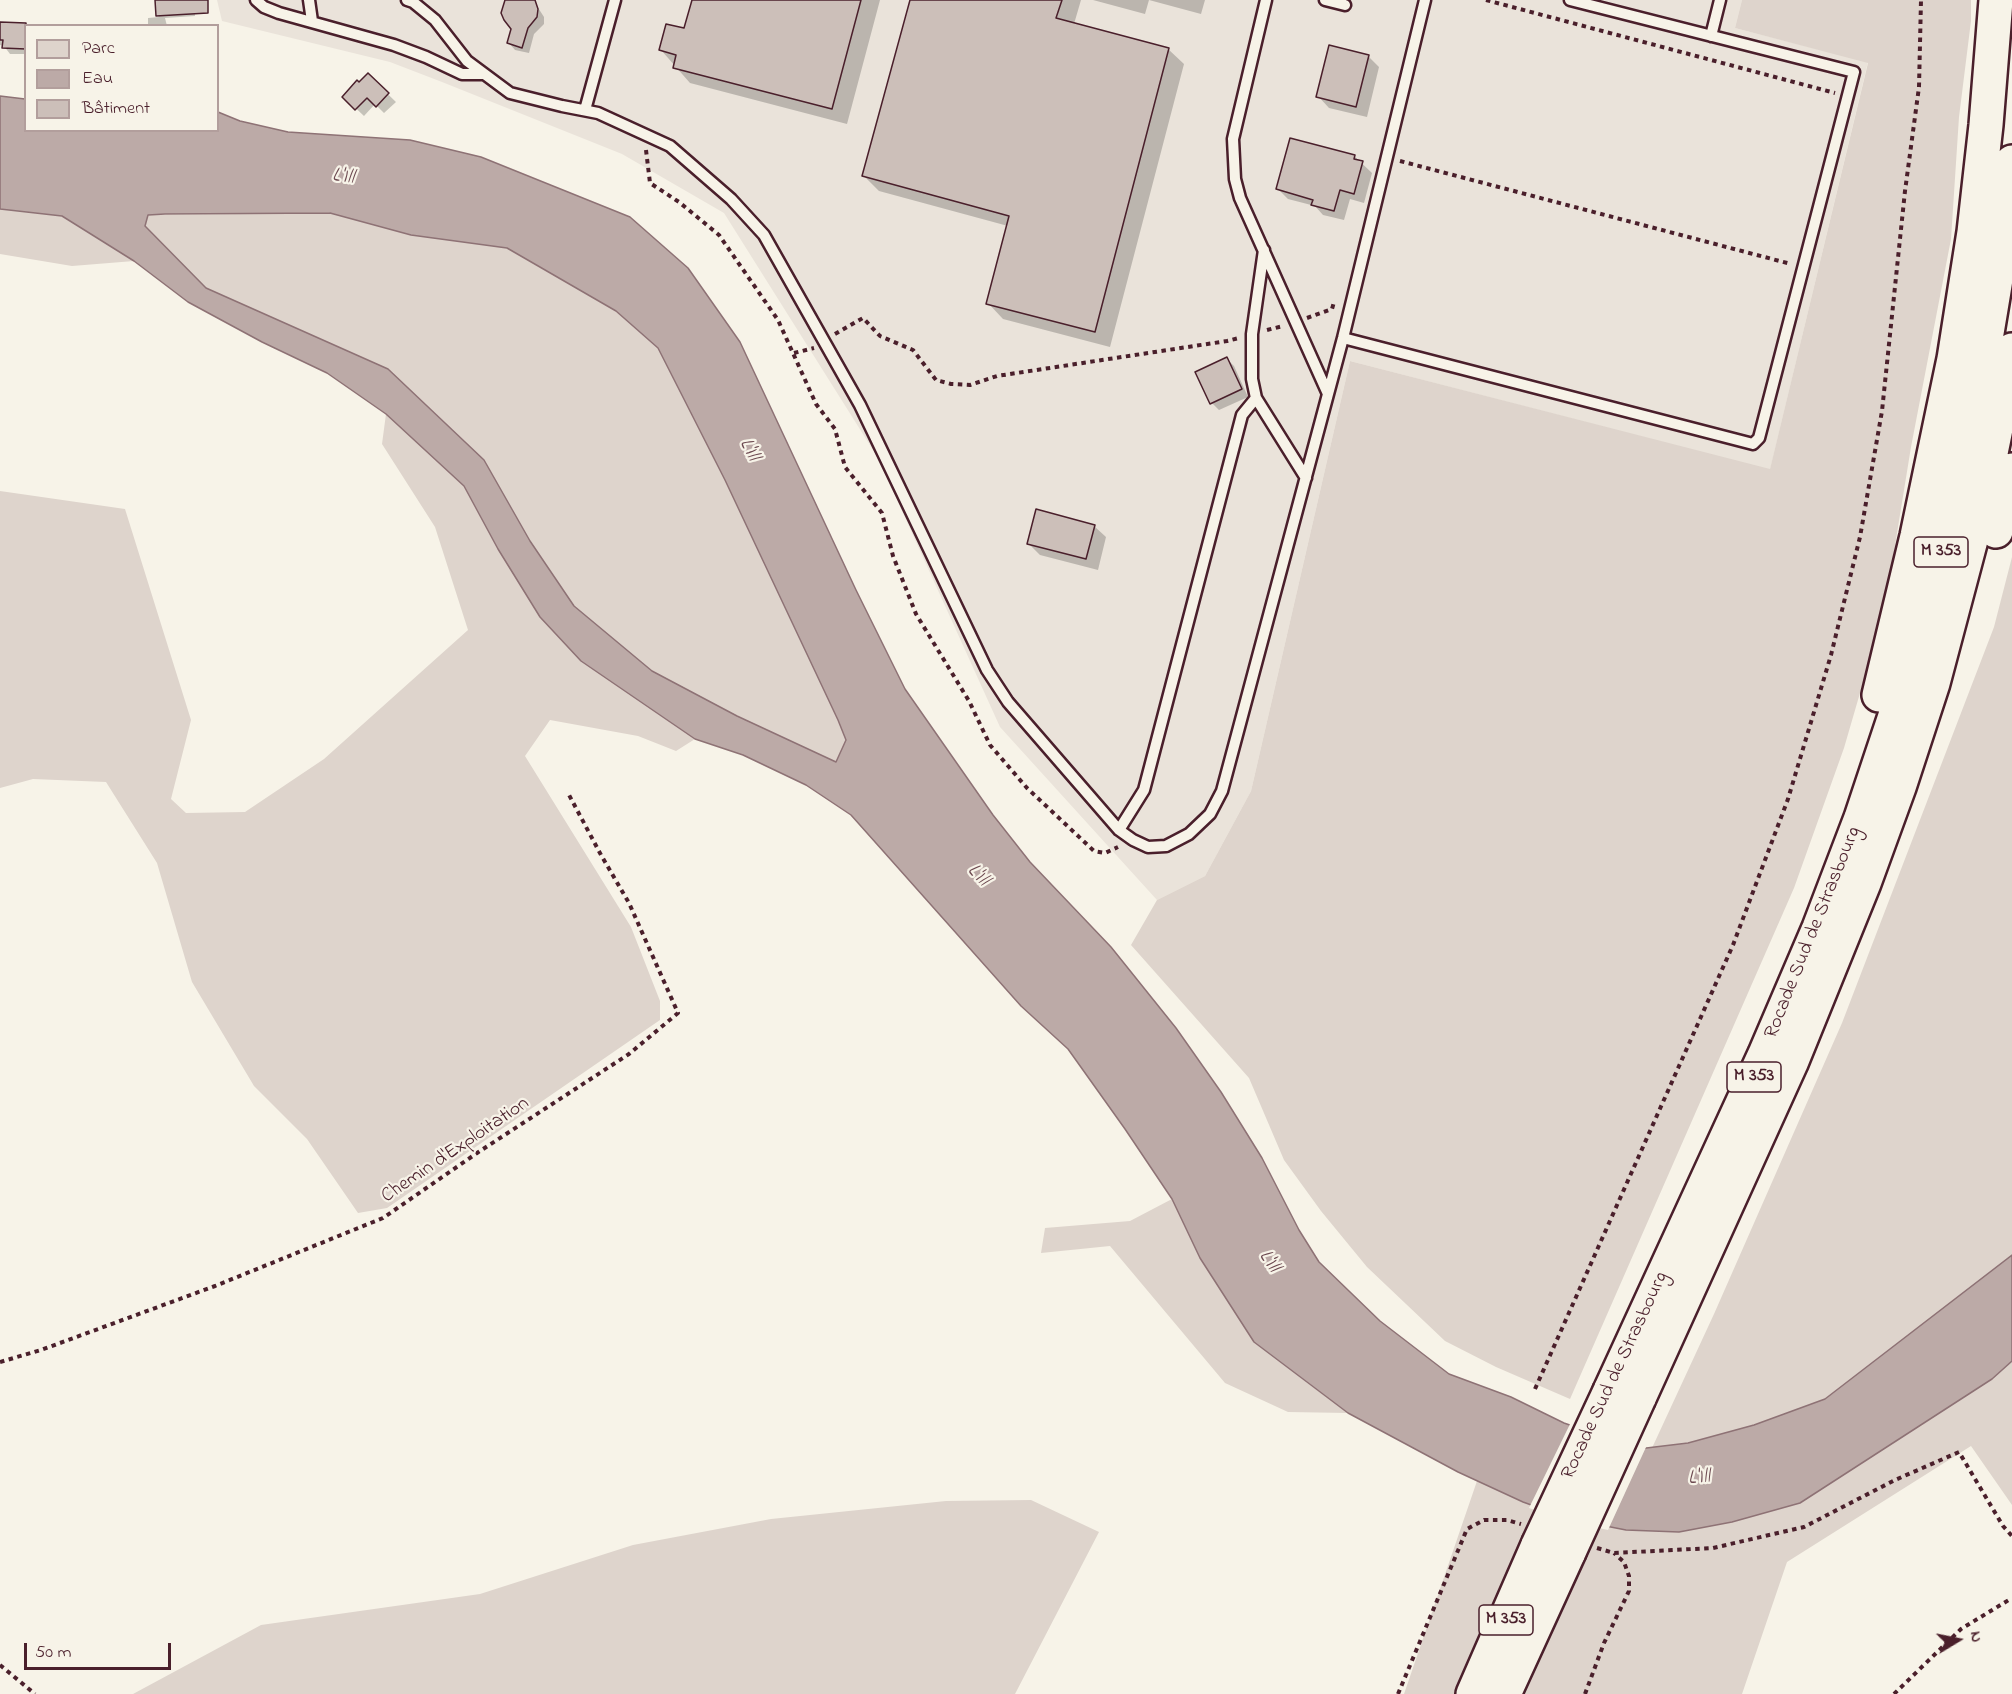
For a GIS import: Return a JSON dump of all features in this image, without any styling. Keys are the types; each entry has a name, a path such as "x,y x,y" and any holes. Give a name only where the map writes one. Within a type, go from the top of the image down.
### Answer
{"highway":[{"path":"1990,0 1993,44"},
{"path":"1819,928 1823,872 1862,759 1882,685 1915,547 1949,382 1974,232 1986,125 1996,0"},
{"name":"Rocade Sud de Strasbourg","path":"1625,1395 1819,928 1861,818 1897,710 1957,489 1980,375 1999,261 2012,162"},
{"name":"Rocade Sud de Strasbourg","path":"1473,1694 1557,1543 1625,1395 1791,1064 1864,882 1933,684 1975,524 2012,350"},
{"path":"1899,787 1948,688 2002,513 2012,470"},
{"name":"Rocade Sud de Strasbourg","path":"1504,1694 1557,1543"}],"lane":[{"path":"256,0 264,7 279,13 393,45 462,74 482,74"},
{"path":"309,0 312,21"},
{"path":"407,0 413,2 435,20 467,62 510,93 598,112 670,146 730,199 764,236 860,405 987,670 1008,702 1119,830 1148,848 1166,846 1189,834 1210,814 1222,791 1343,338 1425,0"},
{"path":"585,110 615,0"},
{"path":"1266,0 1233,139 1235,179 1240,198 1328,394"},
{"path":"1325,0 1345,5"},
{"path":"1343,338 1753,444 1759,438 1854,72 1570,0"},
{"path":"1711,36 1720,0"},
{"path":"1264,250 1252,334 1252,379 1256,398 1306,478"},
{"path":"1119,830 1144,790 1242,415 1256,398"}],"path":[{"path":"1486,0 1847,97"},
{"path":"1535,1389 1733,945 1788,799 1832,655 1860,537 1882,411 1905,191 1919,87 1921,0"},
{"path":"644,134 650,183 679,202 719,235 778,320 816,404 835,429 845,467 882,513 893,556 916,614 969,701 990,745 1027,788 1094,851 1106,853 1132,840"},
{"path":"1387,157 1484,185 1803,267"},
{"path":"794,353 814,348 863,318 880,336 913,350 936,380 970,385 997,376 1227,341 1332,309 1335,298"},
{"name":"Chemin d'Exploitation","path":"0,1362 41,1350 215,1286 383,1218 477,1153 629,1054 678,1013 629,903 568,793"},
{"path":"1398,1694 1467,1530 1484,1520 1507,1520 1557,1543 1614,1553 1713,1548 1804,1527 1895,1480 1959,1452 2003,1526 2012,1536"},
{"path":"1585,1694 1604,1643 1629,1591 1627,1569 1624,1562 1614,1553"},
{"path":"1894,1694 1960,1629 2012,1598"},
{"path":"0,1665 35,1694"}],"shaded area":[{"path":"217,0 1742,0 1735,28 1868,62 1770,470 1350,361 1251,791 1205,876 1157,900 1000,727 878,458 724,213 622,154 390,62 222,21"}],"green space":[{"path":"1742,0 1971,0 1971,21 1959,117 1951,239 1911,447 1885,607 1844,748 1794,888 1570,1399 1496,1367 1445,1341 1367,1267 1321,1211 1284,1160 1249,1078 1131,945 1157,900 1205,876 1251,791 1350,361 1770,469 1868,63 1735,28"},
{"path":"0,209 62,216 134,261 72,266 0,254"},
{"path":"330,213 411,235 508,248 616,311 658,348 725,480 847,740 836,762 737,716 652,671 574,606 530,541 484,460 388,369 206,288 144,225 148,215"},
{"path":"386,414 464,486 498,549 540,617 581,661 695,739 676,751 638,736 550,720 525,756 631,927 660,1001 660,1020 387,1208 358,1213 307,1139 254,1086 192,982 157,863 106,782 33,779 0,788 0,491 125,509 191,720 171,799 186,813 245,812 324,759 468,630 435,527 382,444"},
{"path":"2012,557 2012,1255 1826,1399 1754,1425 1688,1443 1652,1448 1714,1314 1842,1023 1994,627"},
{"path":"1172,1199 1200,1258 1301,1378 1348,1413 1288,1412 1225,1383 1110,1246 1041,1253 1045,1228 1130,1221"},
{"path":"2012,1361 2012,1505 1971,1446 1787,1562 1742,1694 1404,1694 1477,1481 1523,1502 1570,1519 1800,1503 1992,1379"},
{"path":"1031,1500 1099,1532 1015,1694 133,1694 261,1625 480,1594 633,1545 771,1519 946,1501"}],"water":[{"name":"L'Ill","path":"0,96 24,99 24,132 219,132 219,112 240,121 288,132 410,140 481,157 630,217 688,268 740,342 905,689 993,815 1030,862 1111,947 1176,1028 1221,1092 1262,1158 1299,1230 1319,1262 1380,1321 1449,1374 1511,1397 1564,1423 1638,1449 1688,1443 1754,1425 1825,1399 2012,1255 2012,1361 1992,1379 1800,1503 1732,1522 1679,1532 1626,1530 1570,1519 1523,1502 1458,1472 1348,1413 1254,1342 1200,1258 1172,1199 1068,1049 1021,1006 851,815 806,785 743,755 695,739 581,661 540,617 498,549 464,486 386,414 327,373 262,342 188,302 134,261 62,216 0,209","holes":["330,213 411,235 507,248 616,311 658,348 725,480 838,720 846,740 836,762 737,716 652,671 574,606 530,541 484,460 388,369 206,288 145,226 148,215"]}],"pier":[{"path":"1571,1422 1639,1446 1647,1445 1608,1530 1570,1522 1529,1508"}],"building":[{"path":"155,0 208,0 208,13 156,16"},
{"path":"505,0 535,0 538,9 537,17 528,28 522,48 507,43 511,29 501,13"},
{"path":"692,0 861,0 832,109 673,68 676,55 659,50 666,24 684,28"},
{"path":"910,0 1062,0 1056,18 1169,48 1095,332 986,304 1009,216 862,176"},
{"path":"0,22 26,23 24,24 24,49 2,48 3,40 0,40"},
{"path":"1329,45 1369,55 1356,107 1316,97"},
{"path":"368,73 389,93 376,107 367,98 355,110 342,97 357,80 359,82"},
{"path":"1290,138 1355,155 1354,159 1363,161 1354,194 1340,190 1334,211 1311,205 1313,200 1276,189"},
{"path":"1227,357 1242,389 1210,404 1195,372"},
{"path":"1036,509 1095,525 1086,559 1027,544"}]}
